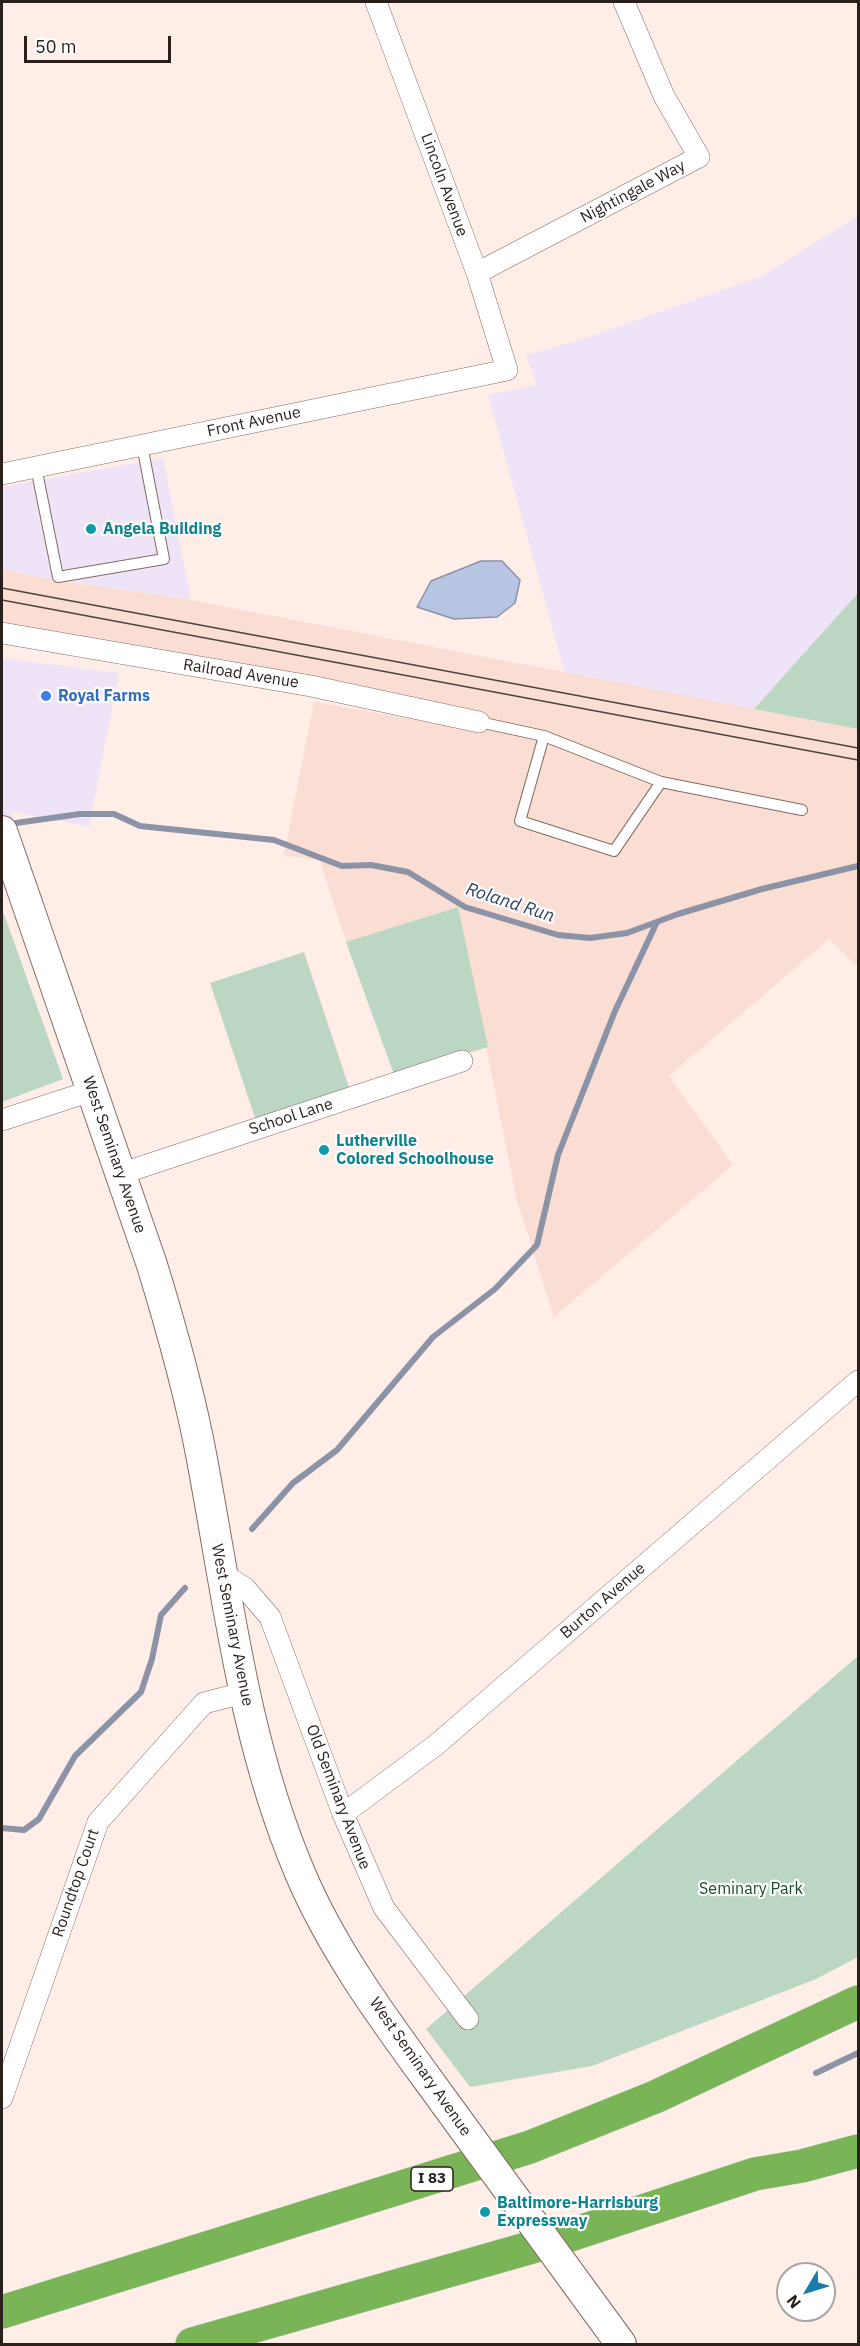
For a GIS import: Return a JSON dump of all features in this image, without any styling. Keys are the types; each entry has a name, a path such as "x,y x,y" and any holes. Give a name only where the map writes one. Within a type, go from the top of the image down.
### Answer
{"highway":[{"name":"I 83","path":"2,2312 531,2147 655,2097 854,2001"},
{"path":"754,2174 797,2151 858,2131"},
{"path":"192,2344 543,2244 754,2174 802,2166 858,2151"}],"main road":[{"name":"West Seminary Avenue","path":"2,831 152,1265 180,1361 201,1452 243,1693 283,1832 321,1917 374,2002 621,2344"}],"street":[{"name":"Lincoln Avenue","path":"376,2 477,273 507,370"},
{"name":"Nightingale Way","path":"477,273 699,157 681,130 652,71 624,2"},
{"name":"Front Avenue","path":"2,474 507,370"},
{"name":"Railroad Avenue","path":"2,633 311,686 479,722"},
{"name":"School Lane","path":"120,1174 462,1060"},
{"path":"2,1120 92,1091"},
{"name":"Burton Avenue","path":"343,1814 436,1745 858,1381"},
{"name":"Old Seminary Avenue","path":"221,1573 246,1588 270,1617 343,1814 384,1908 468,2019"},
{"name":"Roundtop Court","path":"2,2098 98,1822 204,1703 243,1693"}],"lane":[{"path":"36,467 58,577 164,559 142,445"},
{"path":"479,722 544,736 661,782 802,810"},
{"path":"544,736 520,821 614,851 661,782"}],"shaded area":[{"path":"858,216 858,593 754,709 565,673 488,395 537,385 526,355 586,338 762,276"},
{"path":"163,458 191,600 42,578 2,569 2,487"},
{"path":"2,569 42,578 191,600 858,729 858,967 829,939 669,1076 733,1165 554,1317 516,1197 458,907 346,942 320,861 284,855 314,702 479,731 2,624"},
{"path":"2,658 119,673 89,827 11,811 16,830 2,829"}],"green space":[{"path":"858,593 858,729 754,709"},
{"path":"458,907 488,1047 438,1062 396,1080 346,942"},
{"path":"4,914 63,1079 2,1102 2,915"},
{"path":"304,952 350,1090 256,1121 210,983"},
{"name":"Seminary Park","path":"858,1656 858,1957 816,1979 592,2066 470,2087 426,2029"}],"water":[{"path":"481,561 502,561 520,580 515,603 497,617 454,619 417,607 431,581"}],"waterway":[{"name":"Roland Run","path":"16,823 80,814 114,814 140,826 274,840 342,866 371,865 408,872 465,907 558,935 590,938 627,933 678,914 762,889 858,866"},
{"path":"252,1529 293,1483 337,1450 433,1337 495,1289 537,1245 558,1155 615,1011 657,922"},
{"path":"2,1828 24,1830 39,1819 75,1756 141,1692 152,1659 161,1615 185,1588"},
{"path":"816,2073 858,2053"}],"tram line":[{"path":"2,588 858,748"},
{"path":"2,600 858,760"}],"place":[{"name":"Angela Building","path":"91,529"},
{"name":"Royal Farms","path":"46,696"},
{"name":"Lutherville Colored Schoolhouse","path":"324,1150"},
{"name":"Baltimore-Harrisburg Expressway","path":"485,2212"}]}
